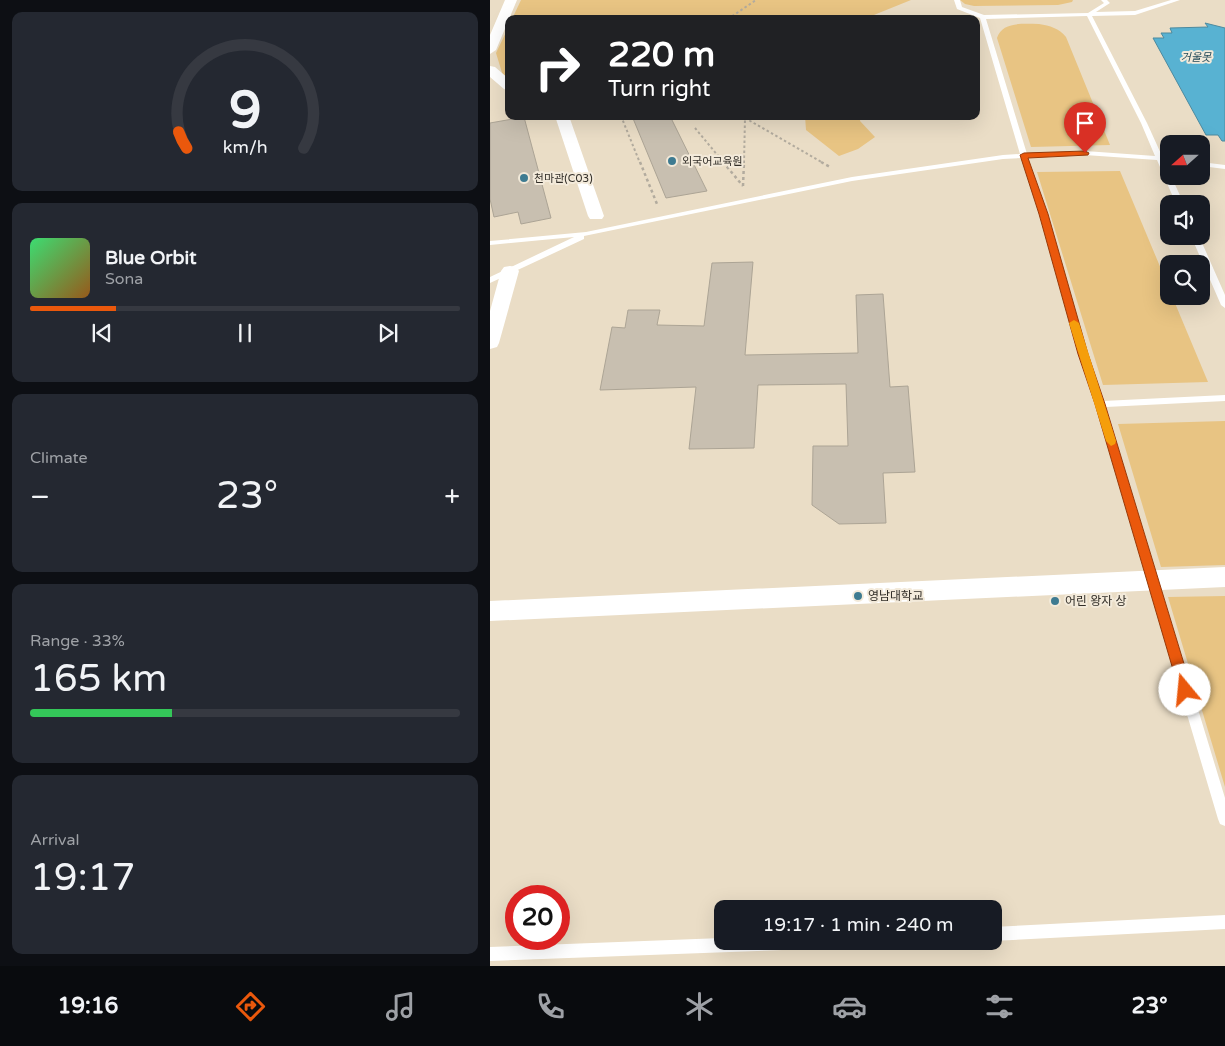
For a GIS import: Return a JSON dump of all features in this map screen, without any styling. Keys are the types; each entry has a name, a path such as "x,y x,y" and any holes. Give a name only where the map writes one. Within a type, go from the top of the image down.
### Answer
{"street":[{"path":"490,50 510,0"},
{"path":"490,70 505,83"},
{"path":"563,120 596,216"},
{"path":"490,343 510,271"},
{"path":"490,611 1225,577"}],"lane":[{"path":"957,0 959,8 978,15"},
{"path":"1089,15 1107,3 1104,0"},
{"path":"980,16 1135,13 1177,0"},
{"path":"1089,15 1176,195"},
{"path":"983,17 1024,155 1044,214 1083,354 1100,404 1151,579 1225,820"},
{"path":"490,244 586,234 852,178 1024,155 1085,153 1159,157"},
{"path":"1210,166 1225,168"},
{"path":"490,280 586,234"},
{"path":"1199,245 1225,304"},
{"path":"1100,404 1225,398"},
{"path":"1002,933 1225,922"},
{"path":"490,954 714,946"}],"path":[{"path":"734,15 756,0"},
{"path":"623,120 663,219"},
{"path":"695,128 743,187 745,120"},
{"path":"748,120 830,167"}],"shaded area":[{"name":"영남대학교","path":"490,0 1225,0 1225,966 490,966"},
{"path":"521,0 911,0 874,15 514,15"},
{"path":"960,0 1073,0 1072,2 1058,5 974,6 965,4"},
{"path":"1039,24 1054,28 1066,37 1110,145 1031,147 997,38 1009,26"},
{"path":"505,34 505,77 503,76 496,53"},
{"path":"805,120 860,120 875,137 858,149 839,156 806,130"},
{"path":"1120,171 1160,267 1160,305 1176,305 1208,382 1103,385 1037,172"},
{"path":"1225,421 1225,565 1161,567 1118,424"},
{"path":"1225,596 1225,787 1168,597"}],"water":[{"name":"거울못","path":"1205,23 1225,28 1225,141 1222,141 1218,135 1206,135 1153,38 1164,38 1161,33 1172,33 1170,28 1208,27"}],"building":[{"name":"천마관(C03)","path":"507,120 525,120 551,218 521,224 518,212 494,217 490,199 490,123"},
{"name":"외국어교육원","path":"634,120 672,120 707,191 666,198"},
{"path":"753,262 745,355 858,353 856,295 883,294 890,387 908,386 915,472 883,473 886,523 839,524 812,505 813,446 848,446 846,384 758,385 754,448 689,449 696,387 600,390 612,327 625,328 628,310 660,310 657,325 704,326 712,263"}],"slow traffic":[{"path":"1074,323 1111,441"}],"place":[{"name":"외국어교육원","path":"672,161"},
{"name":"천마관(C03)","path":"524,178"},
{"name":"영남대학교","path":"858,596"},
{"name":"어린 왕자 상","path":"1055,601"}],"route":[{"path":"1085,153 1024,155 1044,214 1083,354 1100,404 1185,690"}]}
